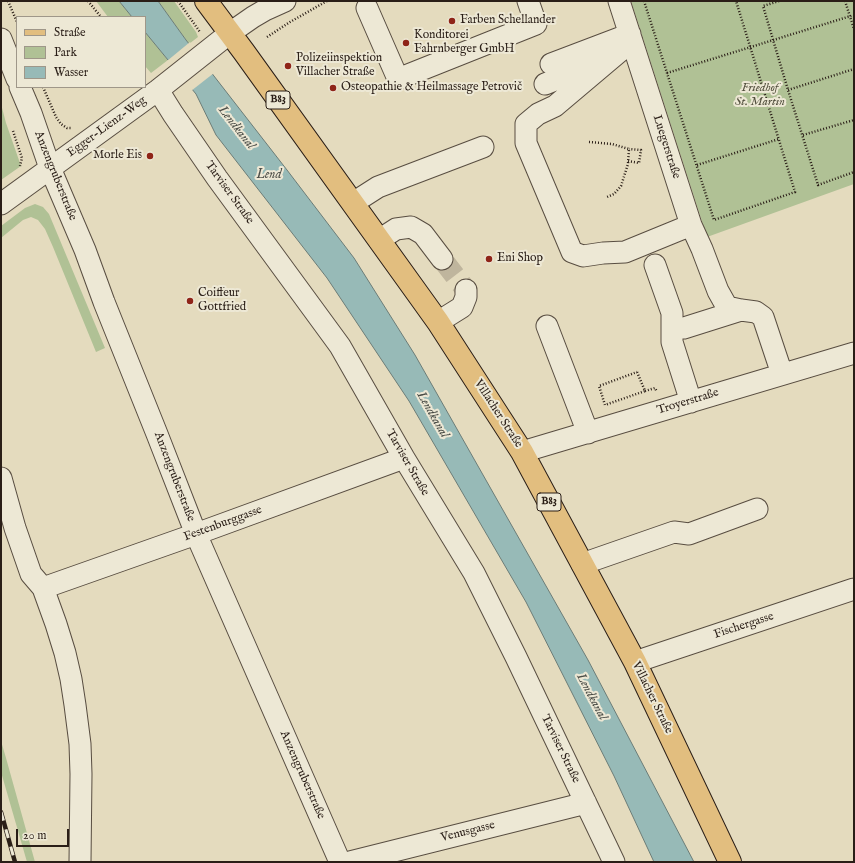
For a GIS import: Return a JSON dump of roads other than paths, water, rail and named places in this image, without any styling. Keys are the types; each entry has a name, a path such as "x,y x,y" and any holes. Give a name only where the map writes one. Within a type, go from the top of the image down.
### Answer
{"main road":[{"name":"Villacher Straße","path":"206,1 438,322 522,452 634,662 730,862"}],"street":[{"path":"230,34 253,17 285,1"},
{"path":"367,8 398,79 536,24 528,1"},
{"name":"Luegerstraße","path":"620,1 691,226 702,249 718,291 734,308"},
{"name":"Egger-Lienz-Weg","path":"1,204 161,88 206,42 230,34"},
{"path":"631,38 615,56 555,106 538,114 526,124 526,143 572,252 583,256 625,252 691,226"},
{"path":"551,64 631,38"},
{"path":"1,39 16,76"},
{"path":"544,84 615,56"},
{"name":"Anzengruberstraße","path":"20,88 50,168 85,250 104,302 196,534 340,862"},
{"name":"Tarviser Straße","path":"161,88 173,114 217,178 340,346 404,458 474,573 520,664 614,862"},
{"path":"353,203 378,187 482,147"},
{"path":"379,240 396,229 411,227 423,234 442,259"},
{"path":"655,265 672,313 672,342 691,402"},
{"path":"438,322 462,307 466,297 466,290"},
{"path":"684,324 734,308 756,312 764,318 782,374"},
{"path":"548,326 588,432"},
{"name":"Troyerstraße","path":"522,452 854,353"},
{"name":"Festenburggasse","path":"42,588 196,534 404,458"},
{"path":"1,478 15,528 31,574 42,588 56,624 65,653 76,705 81,774 80,862"},
{"path":"582,564 674,532 689,534 757,509"},
{"name":"Fischergasse","path":"634,662 854,589"},
{"name":"Venusgasse","path":"350,862 586,803"}],"water":[{"name":"Lend","path":"119,1 158,1 186,40 354,258 415,355 588,660 694,862 654,862 614,776 526,602 409,401 327,278 216,135 196,94 146,33 146,16 131,16"}],"tunnel":[{"path":"442,259 466,290"}],"railway":[{"path":"1,812 15,862"}],"place":[{"name":"Farben Schellander","path":"452,21"},
{"name":"Konditorei Fahrnberger GmbH","path":"406,43"},
{"name":"Polizeiinspektion Villacher Straße","path":"288,66"},
{"name":"Osteopathie & Heilmassage Petrovič","path":"333,88"},
{"name":"Morle Eis","path":"150,156"},
{"name":"Eni Shop","path":"489,259"},
{"name":"Coiffeur Gottfried","path":"190,301"}],"park label":[{"name":"Friedhof St. Martin","path":"760,96"}],"water label":[{"name":"Lendkanal","path":"236,128"},
{"name":"Lendkanal","path":"432,415"},
{"name":"Lendkanal","path":"591,697"}]}
